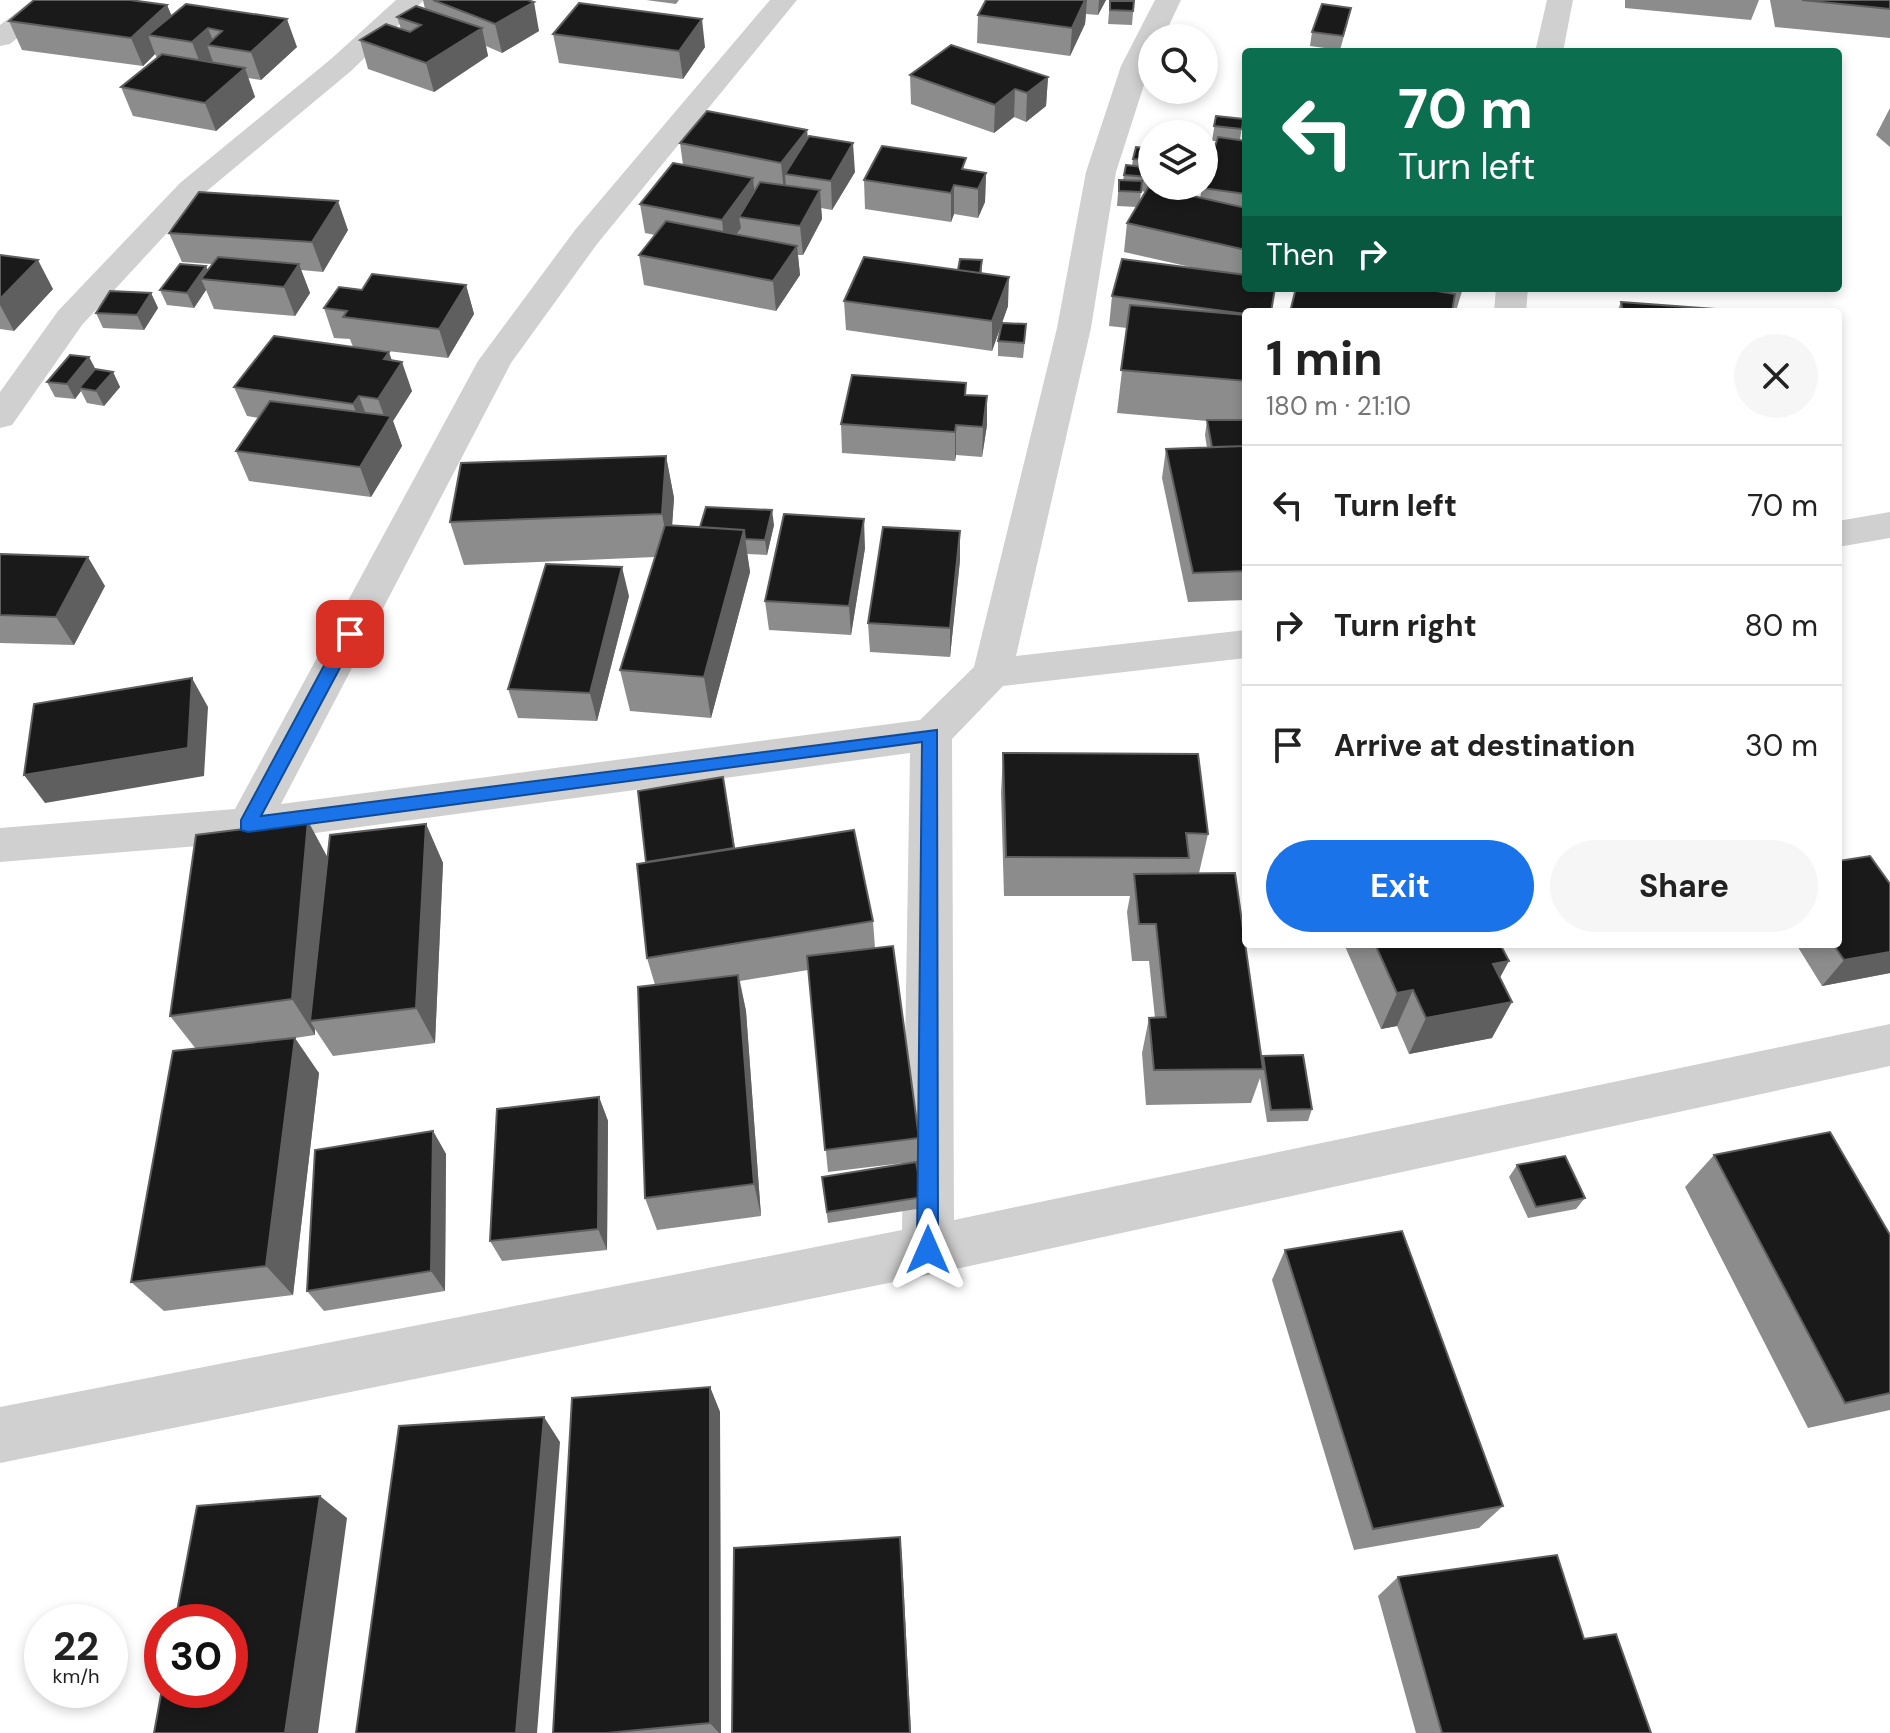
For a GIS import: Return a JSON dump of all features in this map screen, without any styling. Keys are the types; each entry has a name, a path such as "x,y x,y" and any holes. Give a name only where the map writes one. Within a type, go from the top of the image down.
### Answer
{"street":[{"path":"0,38 50,0"},
{"path":"0,417 70,318 191,189 341,65 411,0"},
{"path":"248,825 495,361 586,237 784,0"},
{"path":"0,845 248,825 931,734 992,673 1074,328 1101,172 1135,66 1168,0"},
{"path":"1550,48 1560,0"},
{"path":"1842,533 1890,525"},
{"path":"992,673 1242,644"},
{"path":"928,1250 931,734"},
{"path":"0,1435 928,1250 1890,1045"}],"building":[{"path":"34,0 130,0 167,5 131,38 9,21"},
{"path":"433,0 527,0 534,2 495,24"},
{"path":"986,0 1085,0 1072,28 978,15"},
{"path":"1802,0 1890,0 1890,9"},
{"path":"1110,1 1134,1 1133,11 1110,10"},
{"path":"579,3 702,19 679,51 553,34"},
{"path":"186,4 287,19 251,52 207,45 222,31 208,28 192,42 148,35"},
{"path":"1322,4 1351,8 1343,36 1312,32"},
{"path":"416,6 482,28 426,63 360,40 386,24 410,32 421,25 397,17"},
{"path":"951,45 1048,77 1027,93 1015,89 995,105 910,75"},
{"path":"162,54 245,68 205,103 121,87"},
{"path":"707,111 807,130 781,163 680,143"},
{"path":"1216,116 1242,119 1242,129 1218,126"},
{"path":"809,136 853,143 831,181 785,174"},
{"path":"1218,137 1242,140 1242,193 1218,190"},
{"path":"882,146 966,158 962,169 986,173 978,189 954,185 951,193 864,180"},
{"path":"1136,147 1138,147 1138,159 1133,159"},
{"path":"673,163 753,178 722,220 640,204"},
{"path":"1126,165 1138,166 1138,176 1124,175"},
{"path":"1119,180 1138,181 1138,192 1119,191"},
{"path":"760,182 820,190 800,226 739,217"},
{"path":"199,192 338,201 312,242 169,233"},
{"path":"1141,200 1211,200 1242,207 1242,249 1127,223"},
{"path":"666,221 797,246 773,281 639,255"},
{"path":"0,255 38,260 0,299"},
{"path":"218,257 299,264 284,287 201,279"},
{"path":"864,257 1009,277 992,321 844,301"},
{"path":"960,259 982,260 980,273 958,270"},
{"path":"1122,259 1242,274 1242,292 1274,292 1272,308 1242,308 1242,313 1112,296"},
{"path":"180,264 206,266 187,293 160,290"},
{"path":"372,274 466,285 439,329 343,317 347,311 324,308 339,287 362,290"},
{"path":"110,291 151,293 137,315 96,313"},
{"path":"1295,292 1455,294 1453,308 1291,308"},
{"path":"1621,302 1701,308 1622,308"},
{"path":"1130,305 1242,315 1242,381 1121,370"},
{"path":"1002,323 1026,324 1024,343 998,341"},
{"path":"274,336 389,352 384,359 402,362 378,399 359,396 353,404 234,387"},
{"path":"70,355 89,357 67,384 47,382"},
{"path":"95,369 113,372 96,391 79,388"},
{"path":"852,375 966,383 965,395 987,396 983,427 956,425 955,432 841,424"},
{"path":"270,401 391,416 360,467 236,451"},
{"path":"1207,420 1242,420 1242,446 1212,447"},
{"path":"1242,446 1242,571 1193,573 1166,449"},
{"path":"666,456 662,514 450,522 461,463"},
{"path":"706,507 772,510 765,540 745,539 744,530 700,527"},
{"path":"784,514 864,519 849,606 765,601"},
{"path":"665,525 744,530 704,677 620,670"},
{"path":"883,527 960,531 950,628 868,623"},
{"path":"0,554 88,557 56,617 0,615"},
{"path":"546,564 622,567 590,693 508,689"},
{"path":"192,678 188,748 24,775 34,704"},
{"path":"1003,753 1198,754 1208,834 1186,833 1189,858 1006,857"},
{"path":"723,777 734,848 646,862 638,791"},
{"path":"308,821 292,999 170,1016 196,835"},
{"path":"426,824 416,1008 310,1021 330,835"},
{"path":"854,830 873,921 647,958 637,864"},
{"path":"1870,856 1890,884 1890,952 1844,960 1836,948 1842,948 1842,860"},
{"path":"1235,873 1242,922 1242,948 1246,948 1263,1069 1154,1070 1149,1018 1166,1017 1156,924 1139,924 1134,874"},
{"path":"893,946 919,1138 825,1150 807,956"},
{"path":"1377,948 1502,948 1509,961 1493,964 1512,1002 1426,1018 1413,990 1397,993"},
{"path":"738,975 754,1184 645,1198 638,987"},
{"path":"295,1038 266,1266 131,1282 173,1051"},
{"path":"1303,1055 1312,1109 1271,1110 1263,1056"},
{"path":"599,1097 598,1229 490,1241 497,1109"},
{"path":"433,1131 431,1271 307,1291 315,1150"},
{"path":"1830,1132 1890,1235 1890,1393 1845,1403 1714,1155"},
{"path":"1565,1156 1585,1198 1536,1207 1517,1165"},
{"path":"916,1162 923,1197 827,1212 822,1177"},
{"path":"1402,1231 1503,1506 1373,1529 1285,1250"},
{"path":"710,1387 710,1723 607,1733 553,1733 572,1398"},
{"path":"544,1417 516,1733 356,1733 399,1426"},
{"path":"320,1496 285,1733 154,1733 159,1708 248,1708 248,1604 178,1604 197,1506"},
{"path":"900,1537 910,1733 732,1733 734,1548"},
{"path":"1557,1555 1584,1639 1616,1634 1651,1733 1442,1733 1398,1577"}],"route":[{"path":"350,634 248,825 931,734 928,1250"}]}
